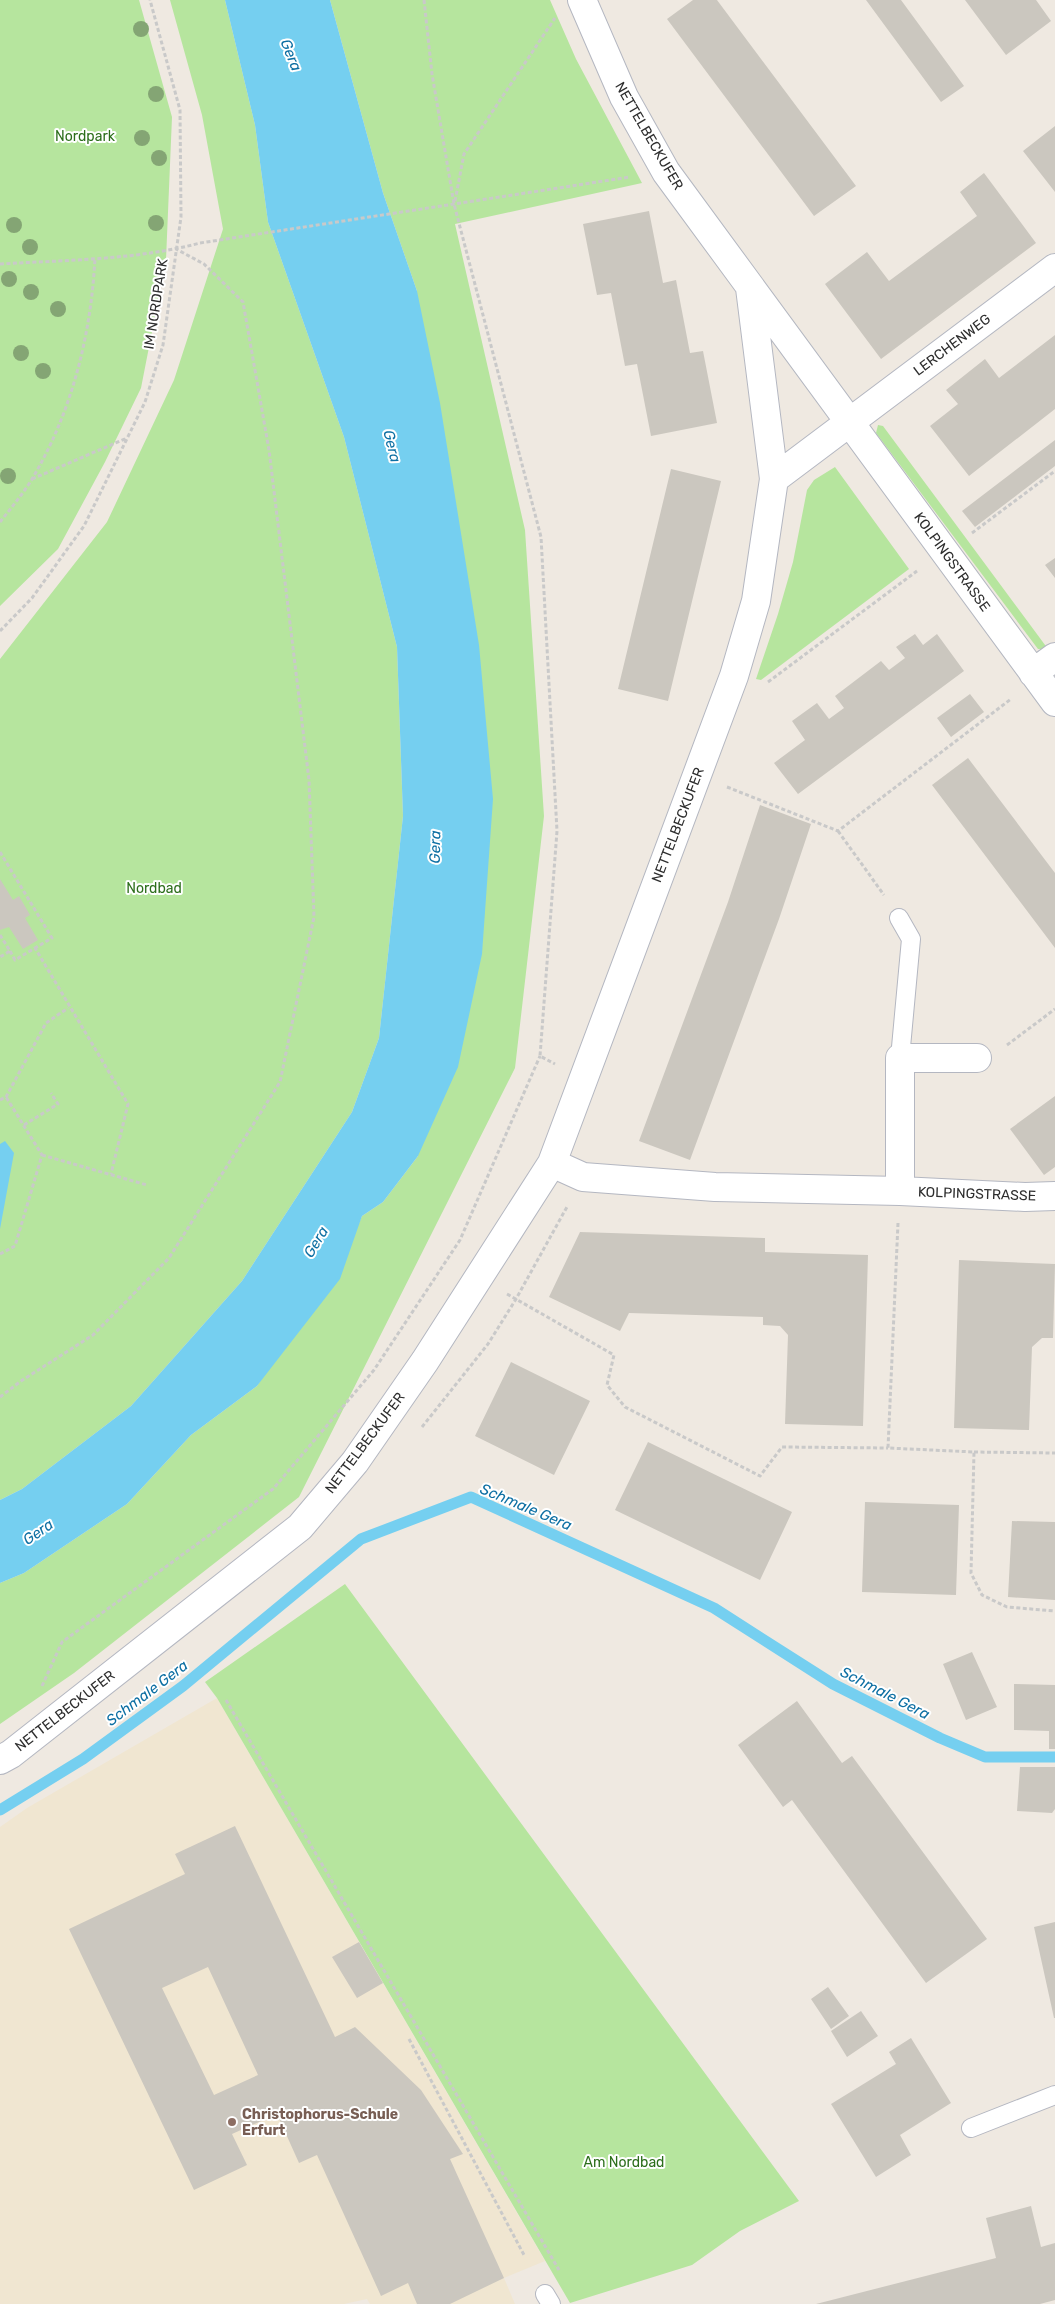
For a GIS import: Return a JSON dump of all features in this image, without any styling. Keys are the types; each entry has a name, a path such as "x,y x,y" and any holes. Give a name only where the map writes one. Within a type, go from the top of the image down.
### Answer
{"street":[{"name":"NETTELBECKUFER","path":"582,0 624,98 666,172 850,423"},
{"name":"LERCHENWEG","path":"850,423 1055,268"},
{"name":"NETTELBECKUFER","path":"0,1760 19,1748 300,1527 355,1462 425,1361 552,1163 734,676 756,601 774,479 750,288"},
{"path":"774,479 850,423"},
{"name":"KOLPINGSTRASSE","path":"850,423 1055,702"},
{"path":"1035,676 1055,657"},
{"path":"552,1163 584,1177 715,1187 900,1192 900,1058 977,1058"},
{"name":"KOLPINGSTRASSE","path":"900,1192 1025,1197 1055,1196"}],"lane":[{"path":"899,918 911,939 900,1058"},
{"path":"971,2128 1055,2095"}],"path":[{"name":"IM NORDPARK","path":"0,631 32,598 84,526 145,402 163,345 181,217 180,110 150,0"},
{"path":"38,1694 62,1642 273,1489 374,1370 460,1240 540,1056 557,831 542,536 454,204 432,74 424,0"},
{"path":"454,204 464,154 556,16"},
{"path":"0,264 95,258 176,249 200,243 666,172"},
{"path":"0,1397 21,1381 93,1335 168,1258 280,1082 314,917 309,780 269,450 243,302 204,264 176,249"},
{"path":"0,522 32,480 65,410 82,354 93,290 95,258"},
{"path":"32,480 127,438"},
{"path":"969,534 1055,471"},
{"path":"763,686 944,551"},
{"path":"838,831 1035,676"},
{"path":"723,796 730,778"},
{"path":"727,787 838,831 899,918"},
{"path":"0,852 52,938 15,960 0,934"},
{"path":"0,866 6,862"},
{"path":"35,948 68,1008 128,1104 111,1174"},
{"path":"0,957 10,951"},
{"path":"0,1100 6,1097 46,1023 68,1008"},
{"path":"977,1058 994,1055 1055,1009"},
{"path":"540,1056 583,1076"},
{"path":"24,1125 58,1104 51,1094"},
{"path":"6,1097 42,1155 147,1184"},
{"path":"0,1254 15,1246 42,1155"},
{"path":"888,1448 900,1192"},
{"path":"478,1277 614,1355 606,1385 625,1407 760,1476 782,1447 1055,1453"},
{"path":"974,1452 971,1573 982,1595 1007,1607 1055,1611"},
{"path":"226,1700 563,2276"},
{"path":"409,2039 524,2255"}],"shaded area":[{"name":"Christophorus-Schule Erfurt","path":"217,1698 545,2261 504,2278 515,2304 370,2304 367,2299 344,2304 0,2304 0,1827 27,1808"}],"green space":[{"name":"Nordpark","path":"0,0 139,0 172,117 166,260 141,388 105,462 58,549 0,606"},
{"name":"Nordbad","path":"170,0 225,0 255,125 268,222 344,437 397,647 403,816 379,1038 352,1112 242,1281 131,1406 22,1489 0,1500 0,659 107,522 174,380 223,229 202,115"},
{"path":"330,0 550,0 576,59 642,183 455,224 525,530 544,816 515,1068 299,1497 74,1673 0,1724 0,1583 24,1573 127,1504 191,1435 257,1386 353,1237 362,1216 383,1202 418,1156 417,291 383,193"},
{"path":"878,425 883,426 1048,649 1038,649 876,433"},
{"path":"835,467 909,569 761,680 756,679 793,562 807,490 814,480"},
{"name":"Am Nordbad","path":"345,1584 799,2201 740,2231 692,2265 570,2303 217,1698 205,1682"}],"water":[{"name":"Gera","path":"225,0 330,0 383,193 417,291 440,403 479,645 493,799 482,954 458,1067 418,1156 383,1202 362,1216 340,1279 257,1386 191,1435 127,1504 24,1573 0,1583 0,1500 22,1489 131,1406 242,1281 352,1112 379,1038 403,816 397,647 344,437 268,222 255,125"},
{"path":"5,1141 14,1153 0,1229 0,1144"}],"building":[{"path":"693,0 717,0 856,186 814,216 667,19"},
{"path":"866,0 901,0 964,86 941,102"},
{"path":"965,0 1036,0 1051,21 1006,55"},
{"path":"1055,126 1055,192 1023,151"},
{"path":"984,173 1036,243 881,359 825,284 867,252 889,281 977,216 960,192"},
{"path":"649,211 663,283 676,280 690,353 703,351 717,423 651,436 637,364 625,366 611,293 597,295 583,224"},
{"path":"1055,335 1055,409 969,476 930,426 958,404 946,390 985,359 999,378"},
{"path":"1055,440 1055,466 975,527 962,511"},
{"path":"671,469 721,481 668,701 618,689"},
{"path":"1055,558 1055,578 1045,565"},
{"path":"915,634 923,645 937,634 964,671 798,794 774,763 805,740 792,721 817,703 829,719 844,708 835,696 881,661 889,670 905,658 896,647"},
{"path":"970,694 984,712 951,737 937,718"},
{"path":"968,758 1055,873 1055,948 932,785"},
{"path":"760,805 811,824 779,919 690,1160 639,1141 728,902"},
{"path":"0,879 13,900 19,896 30,915 25,918 38,940 23,949 9,927 0,930"},
{"path":"1055,1096 1055,1167 1044,1175 1010,1129"},
{"path":"580,1232 765,1238 765,1252 868,1255 863,1426 785,1424 788,1335 780,1326 763,1325 763,1317 629,1313 620,1331 549,1297"},
{"path":"959,1260 1055,1264 1053,1338 1042,1338 1032,1347 1029,1430 954,1428"},
{"path":"511,1362 590,1401 554,1475 475,1436"},
{"path":"648,1442 792,1512 760,1580 615,1510"},
{"path":"865,1502 959,1505 956,1595 862,1592"},
{"path":"1012,1521 1055,1522 1055,1600 1008,1597"},
{"path":"972,1652 997,1707 966,1720 943,1664"},
{"path":"1014,1684 1055,1685 1055,1749 1049,1749 1049,1731 1014,1730"},
{"path":"797,1701 842,1763 852,1756 987,1939 926,1983 792,1800 783,1807 738,1745"},
{"path":"1020,1767 1055,1767 1055,1809 1052,1813 1017,1811"},
{"path":"235,1826 335,2037 355,2027 421,2090 463,2154 450,2159 504,2278 450,2304 417,2304 408,2283 381,2296 317,2155 299,2163 277,2114 232,2134 247,2165 194,2190 69,1929 185,1874 175,1854","holes":["208,1967 258,2075 214,2095 162,1988"]},
{"path":"1055,1922 1055,2018 1054,2018 1034,1927"},
{"path":"359,1942 383,1983 357,1998 332,1957"},
{"path":"828,1987 849,2016 831,2029 811,1999"},
{"path":"861,2011 878,2036 847,2057 831,2031"},
{"path":"911,2038 951,2103 900,2135 911,2155 876,2177 831,2104 896,2064 889,2052"},
{"path":"1031,2206 1041,2247 1055,2243 1055,2300 1040,2304 816,2304 996,2258 986,2218"}],"waterway":[{"name":"Schmale Gera","path":"0,1810 83,1759 183,1686 361,1539 471,1497 714,1608 833,1684 940,1738 985,1757 1055,1757"}],"place":[{"name":"Christophorus-Schule Erfurt","path":"232,2122"}]}
